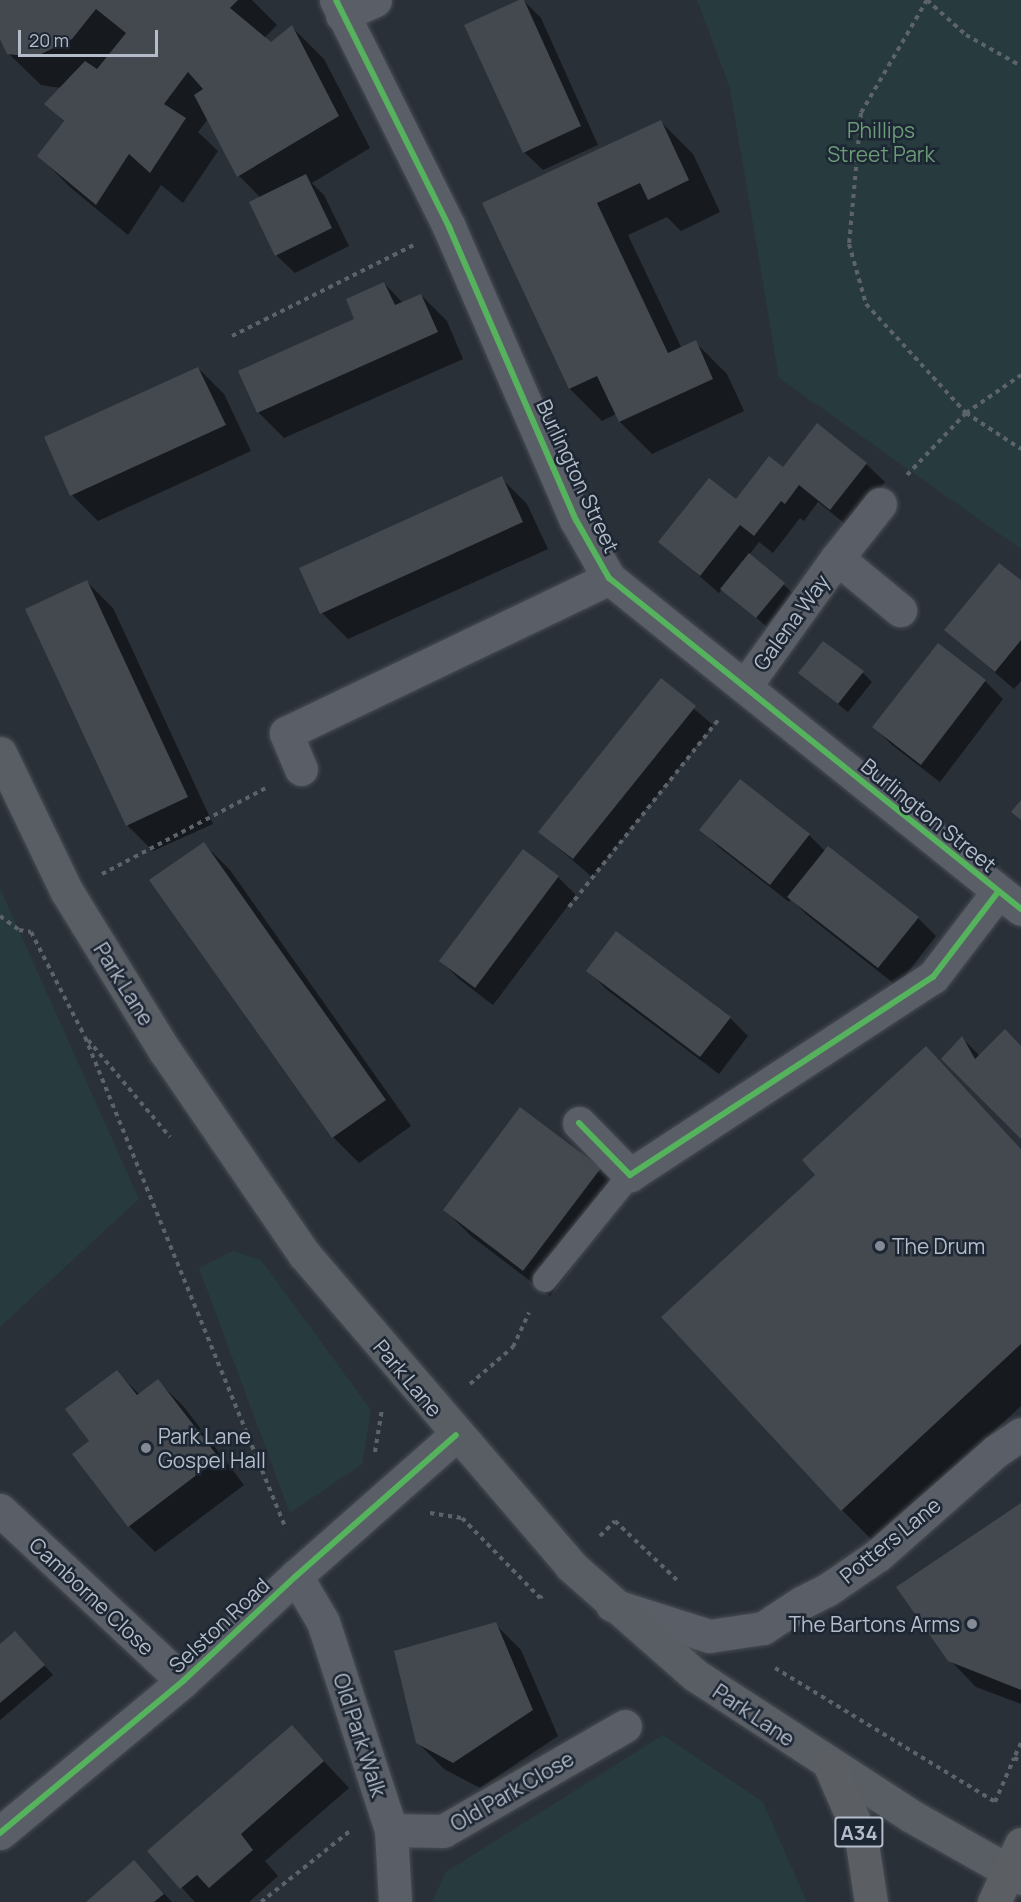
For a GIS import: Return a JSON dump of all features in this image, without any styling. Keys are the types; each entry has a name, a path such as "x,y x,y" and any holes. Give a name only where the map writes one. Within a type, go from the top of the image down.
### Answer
{"highway":[{"name":"A34","path":"830,1766 861,1837 871,1902"},
{"path":"994,1902 1017,1865"}],"main road":[{"name":"Park Lane","path":"0,753 67,892 165,1051 304,1254 448,1426 571,1566 611,1604 694,1675 830,1766 1017,1865"}],"street":[{"path":"339,7 375,0"},
{"name":"Burlington Street","path":"339,7 449,227 576,520 609,578 1009,900 933,977 630,1175"},
{"name":"Galena Way","path":"745,687 837,558 880,504"},
{"name":"Galena Way","path":"837,558 900,610"},
{"name":"Burlington Street","path":"301,769 286,732 609,578"},
{"path":"579,1123 630,1175"},
{"name":"Selston Road","path":"0,1833 183,1681 296,1576 448,1426"},
{"name":"Potters Lane","path":"611,1604 709,1636 763,1628 801,1603 827,1590 878,1555 996,1451 1021,1434"},
{"name":"Camborne Close","path":"0,1510 183,1681"},
{"name":"Old Park Walk","path":"296,1576 323,1622 391,1830 395,1902"},
{"name":"Old Park Close","path":"391,1830 443,1831 625,1726"}],"lane":[{"path":"545,1280 630,1175"}],"path":[{"path":"1021,66 966,35 927,0 861,113 849,244 866,303 966,413 1021,449"},
{"path":"232,336 449,227"},
{"path":"880,504 966,413 1021,375"},
{"path":"569,907 745,687"},
{"path":"67,892 301,769"},
{"path":"0,916 19,930 31,932"},
{"path":"448,1426 476,1378 513,1347 545,1280"},
{"path":"1021,1743 1014,1758 1021,1761"},
{"path":"261,1902 355,1828 391,1830"}],"green space":[{"name":"Phillips Street Park","path":"697,0 1021,0 1021,549 779,378 730,88"},
{"path":"0,888 139,1199 0,1327"},
{"path":"233,1251 261,1260 371,1410 362,1464 290,1513 199,1268"},
{"path":"663,1735 763,1802 807,1902 432,1902 446,1872"}],"building":[{"path":"0,0 238,0 230,8 271,42 292,25 339,116 237,177 194,95 203,89 188,72 164,104 186,118 150,173 129,154 96,205 37,156 64,121 44,104 85,61 97,69 126,33 96,9 72,39 35,57 7,54 0,39"},
{"path":"519,0 524,0 581,126 523,153 464,25"},
{"path":"661,120 689,180 648,200 640,183 597,203 668,353 696,340 713,379 619,422 597,376 569,389 482,203"},
{"path":"306,174 332,228 275,256 249,202"},
{"path":"384,282 395,305 421,294 438,332 257,413 238,371 354,319 346,299"},
{"path":"198,367 226,425 70,496 44,437"},
{"path":"817,423 867,463 830,510 799,485 785,504 781,501 754,536 740,525 700,576 658,542 709,478 736,499 769,456 783,467"},
{"path":"502,476 523,522 320,614 299,568"},
{"path":"749,553 785,583 756,618 720,589"},
{"path":"999,563 1021,580 1021,640 995,672 944,630"},
{"path":"87,580 188,797 126,826 25,609"},
{"path":"823,641 864,671 838,704 798,673"},
{"path":"938,643 986,680 921,765 872,727"},
{"path":"661,678 696,706 573,859 538,832"},
{"path":"740,779 810,834 770,885 699,830"},
{"path":"1021,800 1021,820 1011,812"},
{"path":"204,842 386,1100 332,1138 149,880"},
{"path":"828,846 919,917 878,968 787,897"},
{"path":"523,849 559,876 475,988 439,961"},
{"path":"616,931 731,1017 700,1057 586,971"},
{"path":"1005,1029 1021,1046 1021,1139 941,1059 962,1036 975,1059"},
{"name":"The Drum","path":"926,1046 1021,1149 1021,1344 841,1511 661,1317 815,1175 802,1160"},
{"path":"520,1107 601,1168 523,1271 443,1210"},
{"name":"Park Lane Gospel Hall","path":"117,1370 137,1395 158,1379 219,1458 128,1527 72,1454 89,1441 65,1409"},
{"name":"The Bartons Arms","path":"1021,1503 1021,1690 948,1661 896,1587"},
{"path":"496,1622 533,1710 453,1763 416,1743 394,1651"},
{"path":"15,1631 45,1665 0,1703 0,1644"},
{"path":"292,1725 324,1761 241,1834 253,1850 209,1888 197,1875 180,1889 147,1851"},
{"path":"134,1860 164,1894 154,1902 86,1902"}],"cycle path":[{"path":"336,0 449,227 576,520 609,578 1021,909"},
{"path":"579,1123 630,1175 933,977 998,892"},
{"path":"0,1833 183,1681 296,1576 456,1435"}],"place":[{"name":"The Drum","path":"880,1246"},
{"name":"Park Lane Gospel Hall","path":"146,1448"},
{"name":"The Bartons Arms","path":"972,1624"}]}
